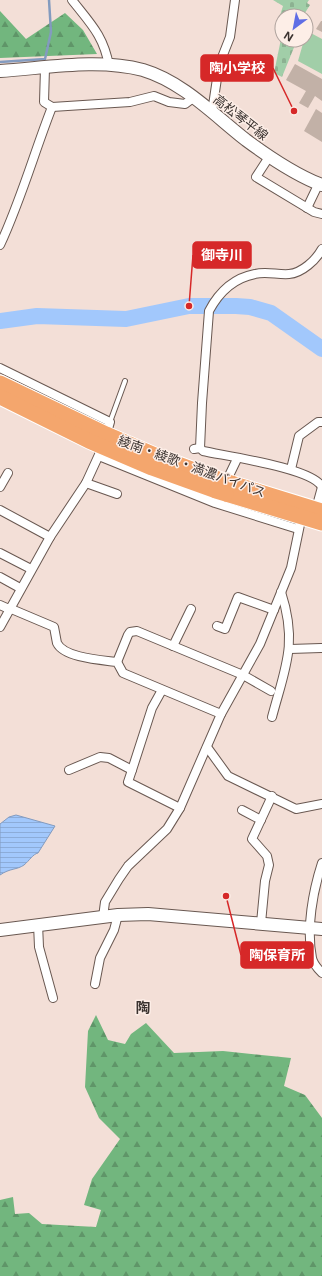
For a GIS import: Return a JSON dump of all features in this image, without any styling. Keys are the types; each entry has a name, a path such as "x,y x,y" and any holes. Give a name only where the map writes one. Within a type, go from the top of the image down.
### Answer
{"highway":[{"name":"綾南・綾歌・満濃バイパス","path":"0,383 104,440"},
{"name":"綾南・綾歌・満濃バイパス","path":"0,397 104,440 157,456 222,490 308,514 322,523"}],"main road":[{"name":"高松琴平線","path":"0,71 109,66 142,70 157,76 193,98 269,157 320,184"},
{"path":"0,930 118,915 148,914 316,928"}],"street":[{"path":"72,0 97,32 107,48 109,66"},
{"path":"212,112 219,65 230,37 235,0"},
{"path":"45,68 44,102 52,108 130,102 154,96 169,102 185,104 193,98"},
{"path":"0,245 26,183 36,146 52,108"},
{"path":"269,157 256,177 307,208 322,214"},
{"path":"307,208 320,184"},
{"path":"103,917 105,902 128,866 167,829 180,808 220,714 260,644 281,592 308,514 322,487 317,481 291,469 237,459 197,449 209,311 213,302 222,292 238,279 256,273 291,274 312,264 322,249"},
{"path":"0,368 104,440 222,490 308,514"},
{"path":"291,469 299,436 318,422 322,422"},
{"path":"0,627 20,588 50,537 86,483 104,440"},
{"path":"222,490 237,459"},
{"path":"0,487 8,472"},
{"path":"86,483 117,494"},
{"path":"0,510 50,537"},
{"path":"0,553 31,569"},
{"path":"0,577 20,588"},
{"path":"272,717 286,671 290,649 288,613 281,592"},
{"path":"217,626 225,629 238,597 274,610"},
{"path":"0,605 54,627 58,644 64,651 72,655 117,662"},
{"path":"173,646 191,609"},
{"path":"117,662 130,632 137,631 243,675 271,691"},
{"path":"290,649 321,648"},
{"path":"117,662 123,673 220,714"},
{"path":"162,690 152,708 128,782 180,808"},
{"path":"207,747 228,776 272,796 296,809 322,804"},
{"path":"69,770 100,757 109,758 132,770"},
{"path":"261,923 265,881 269,865 267,856 252,839 272,796"},
{"path":"242,810 261,820"},
{"path":"322,863 312,959 322,973"},
{"path":"95,984 100,958 114,930 118,915"},
{"path":"38,924 39,947 53,998"}],"lane":[{"path":"104,440 125,381"}],"green space":[{"path":"273,0 309,0 307,3 310,5 308,8 282,8 283,6"},
{"path":"0,11 26,39 65,13 83,30 97,54 0,58"},
{"path":"314,35 322,39 322,74 298,61 302,48 314,48"},
{"path":"279,48 294,48 282,77 274,73"},
{"path":"96,1015 108,1040 125,1044 131,1034 146,1023 174,1053 223,1051 291,1058 284,1086 305,1095 322,1118 322,1276 0,1276 0,1200 13,1197 15,1214 29,1213 42,1224 96,1227 101,1210 84,1205 92,1179 120,1139 99,1118 85,1087 88,1031"}],"water":[{"path":"16,815 55,826 38,853 21,867 7,871 0,875 0,824 9,817"}],"building":[{"path":"322,21 322,32 316,29"},
{"path":"295,64 322,79 322,101 315,96 308,108 299,103 306,91 286,80"},
{"path":"316,109 322,113 322,142 304,131"}],"waterway":[{"path":"0,62 45,59 51,32 49,0"},
{"path":"0,321 37,316 126,319 189,306 250,307 271,313 322,349"}],"place":[{"name":"陶小学校","path":"294,111"},
{"name":"御寺川","path":"189,306"},
{"name":"陶保育所","path":"226,896"}],"district":[{"name":"陶","path":"143,1007"}]}
